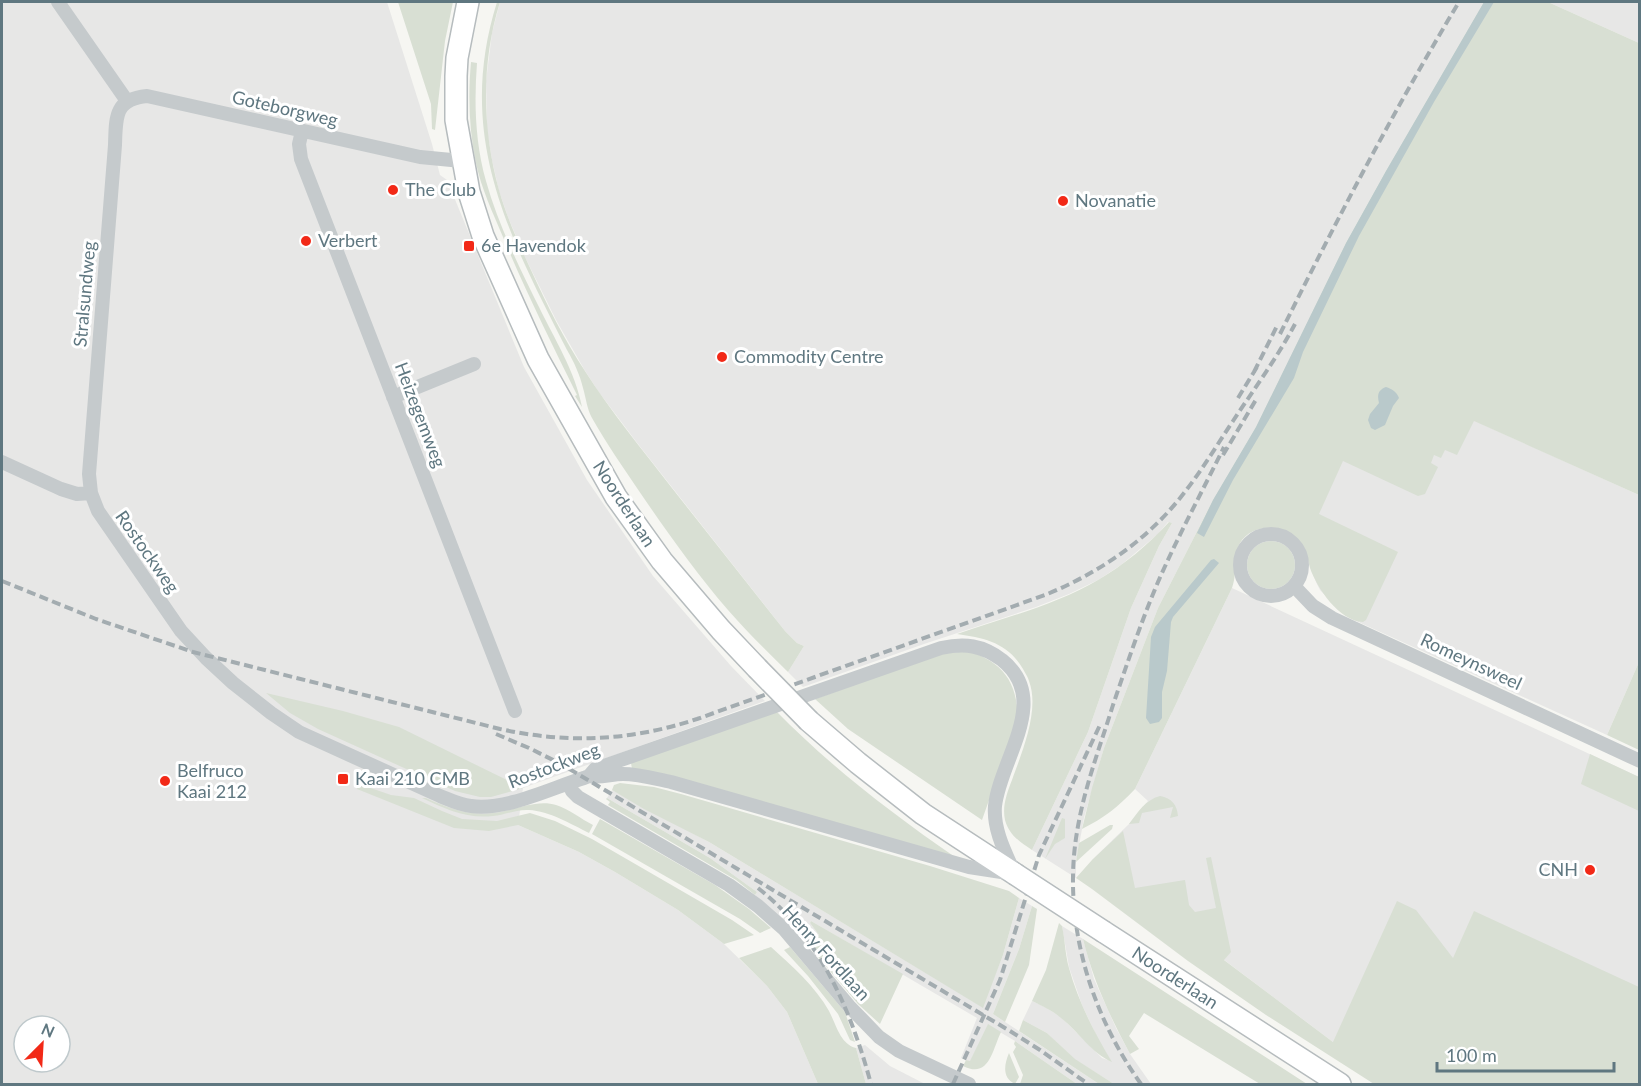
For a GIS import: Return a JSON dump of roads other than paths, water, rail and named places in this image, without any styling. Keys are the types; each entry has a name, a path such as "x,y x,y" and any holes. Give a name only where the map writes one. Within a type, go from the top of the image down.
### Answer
{"main road":[{"name":"Noorderlaan","path":"468,2 459,46 456,120 470,197 483,236 538,359 616,496 662,561 721,630 809,721 923,814 1339,1084"}],"street":[{"path":"58,2 127,101"},
{"name":"Goteborgweg","path":"127,101 147,96 420,157 462,161"},
{"name":"Stralsundweg","path":"91,493 90,453 116,125 118,110 127,101"},
{"name":"Heizegemweg","path":"302,131 299,144 301,159 515,711"},
{"path":"393,397 474,364"},
{"path":"2,462 60,489 77,494 91,493"},
{"name":"Rostockweg","path":"91,493 108,528 172,619 190,641 232,683 271,714 299,732 417,786 461,804 472,806 490,807 505,804 569,783 589,776 595,769 941,648 958,644 991,652 1016,675 1022,690 1024,710 1020,731 995,804 998,832 1015,874"},
{"path":"1269,534 1289,540 1301,557 1300,577 1294,586 1287,592 1268,596 1250,588 1241,570 1244,550 1251,542 1269,534"},
{"name":"Romeynsweel","path":"1294,586 1313,606 1332,618 1640,761"},
{"name":"Noorderlaan","path":"589,776 600,778 633,774 672,782 969,867 1015,874"},
{"name":"Henry Fordlaan","path":"569,783 572,791 578,797 729,885 758,906 784,929 849,1006 879,1037 899,1051 969,1084"}],"railway":[{"path":"1280,334 1366,166 1459,2"},
{"path":"1254,372 1278,324"},
{"path":"2,581 96,619 193,652 500,729 550,737 575,738 599,738 648,732 697,719 1045,595 1103,565 1155,526 1184,493 1281,349 1295,324"},
{"path":"1238,398 1257,367"},
{"path":"1223,455 1257,398"},
{"path":"1141,1084 1107,1027 1084,964 1077,932 1074,899 1073,865 1077,832 1093,768 1146,612 1174,548 1224,447"},
{"path":"953,1084 1000,980 1039,855 1100,725"},
{"path":"496,734 561,764 1010,1031 1088,1084"},
{"path":"758,888 780,907 816,952 843,1002 871,1084"}],"place":[{"name":"The Club","path":"393,190"},
{"name":"Novanatie","path":"1063,201"},
{"name":"Verbert","path":"306,241"},
{"name":"6e Havendok","path":"469,246"},
{"name":"Commodity Centre","path":"722,357"},
{"name":"Kaai 210 CMB","path":"343,779"},
{"name":"Belfruco Kaai 212","path":"165,781"},
{"name":"CNH","path":"1590,870"}]}
